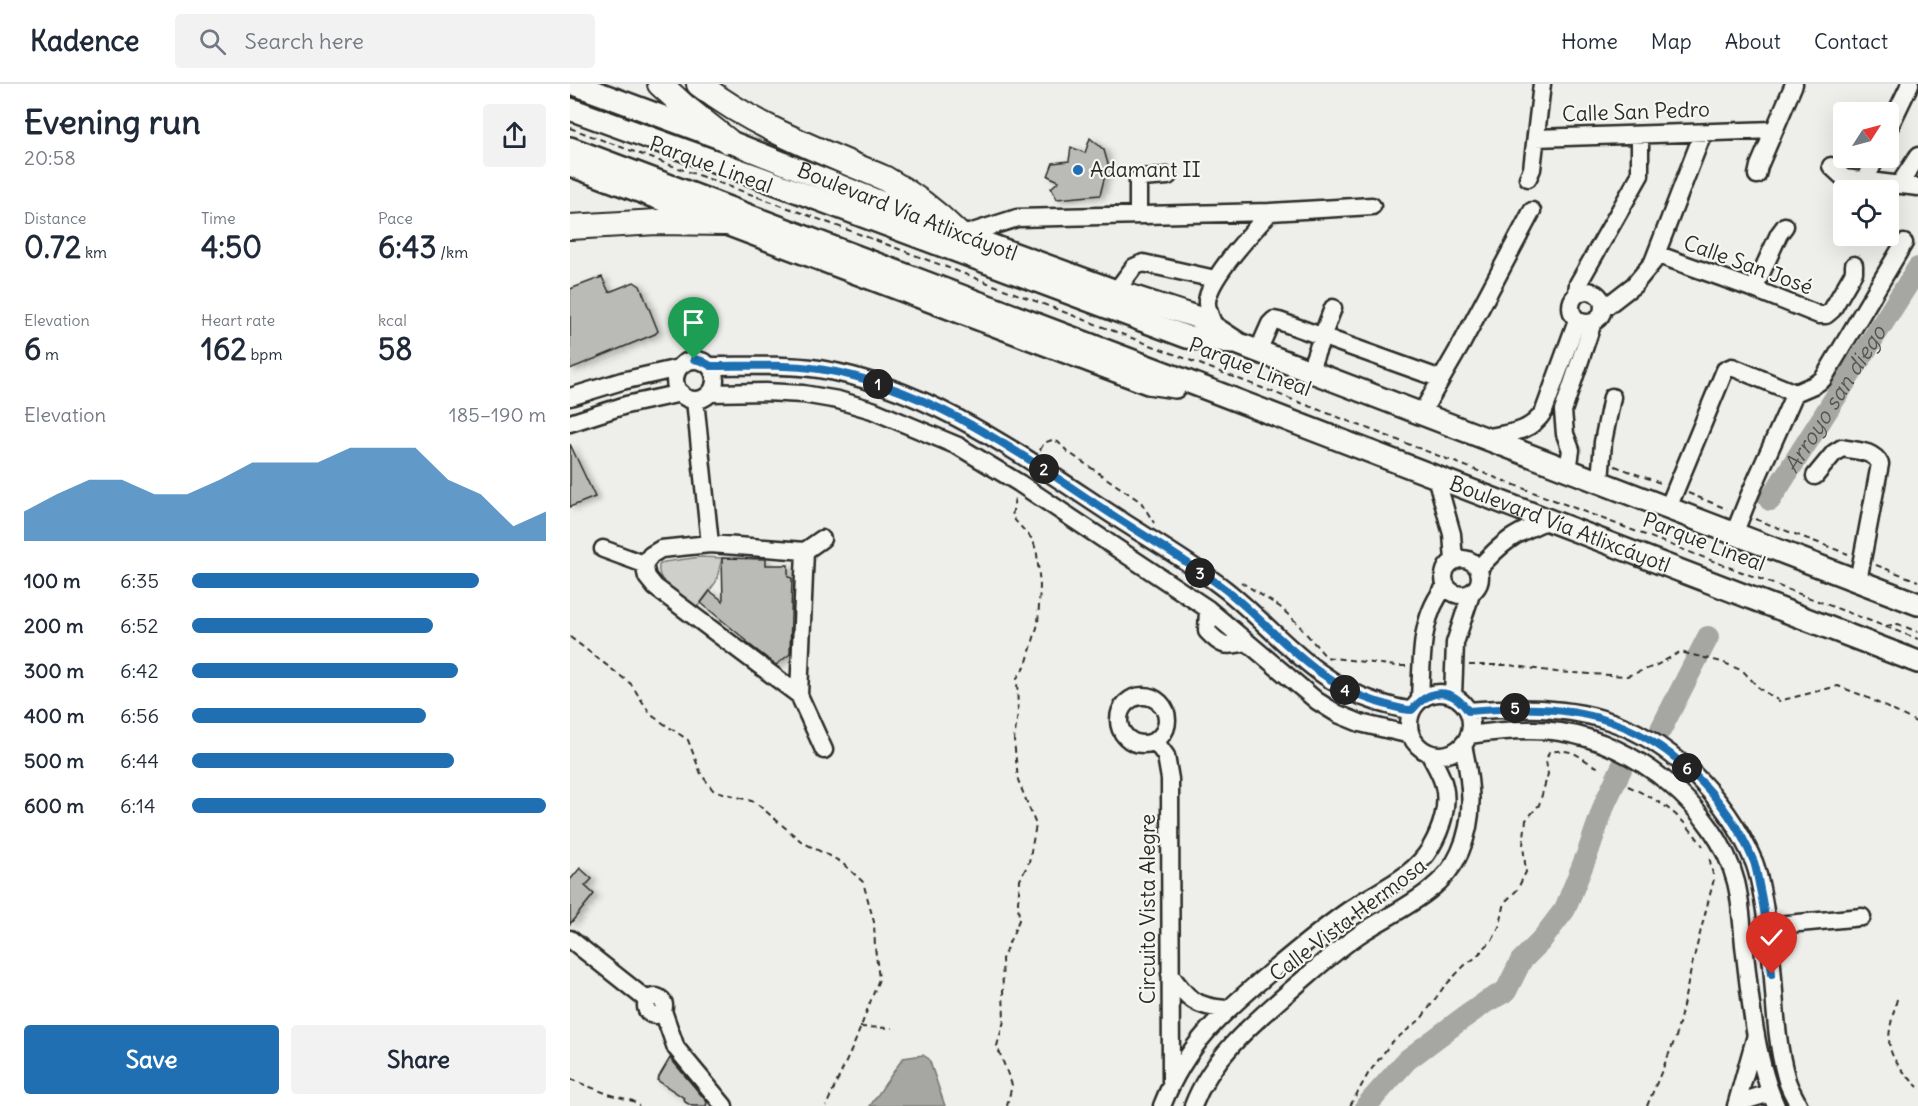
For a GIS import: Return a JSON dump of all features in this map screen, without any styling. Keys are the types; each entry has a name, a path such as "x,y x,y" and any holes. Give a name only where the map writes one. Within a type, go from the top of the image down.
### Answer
{"highway":[{"path":"660,84 692,113 729,141"},
{"path":"699,84 733,108 768,128 893,183 960,233"},
{"path":"570,227 657,222 724,223"}],"main road":[{"name":"Boulevard Vía Atlixcáyotl","path":"574,84 729,141 960,233 1116,291 1199,318 1249,348 1918,604"},
{"name":"Boulevard Vía Atlixcáyotl","path":"570,109 1187,337 1249,348"},
{"name":"Boulevard Vía Atlixcáyotl","path":"570,148 1202,387 1918,662"},
{"name":"Boulevard Vía Atlixcáyotl","path":"570,165 1148,382 1177,387 1202,387"}],"street":[{"path":"1528,178 1532,169 1542,84"},
{"path":"1757,175 1794,84"},
{"path":"1899,107 1910,84"},
{"name":"Calle San Pedro","path":"1536,138 1774,130"},
{"path":"1568,470 1571,450 1565,434 1563,411 1591,317 1640,279 1653,262 1703,133"},
{"path":"1591,317 1572,315 1570,307 1572,299 1578,284 1640,175 1640,135"},
{"path":"1918,156 1899,185 1918,188"},
{"path":"1831,166 1844,178 1858,180"},
{"path":"1138,214 1138,180 1168,176"},
{"path":"960,233 1017,218 1270,212 1372,206"},
{"path":"1421,414 1532,211"},
{"path":"1215,328 1207,299 1215,279 1270,212"},
{"path":"1754,289 1779,234 1785,226"},
{"path":"1734,534 1795,393 1822,379 1904,243"},
{"name":"Calle San José","path":"1656,254 1819,315 1826,315 1832,310 1854,272 1854,266"},
{"path":"1116,291 1134,267 1143,262 1215,279"},
{"path":"1483,438 1521,431 1539,419 1591,317 1602,301 1591,291 1584,290 1576,293"},
{"path":"1310,372 1333,308"},
{"path":"1249,348 1274,320 1441,379"},
{"path":"710,544 688,397 676,385 675,376 679,368 694,359 711,366 788,366 821,369 910,394 947,412 1034,462 1223,588 1312,668 1333,683 1356,695 1402,710 1416,705 1430,694 1442,693 1453,696 1462,702 1468,711 1471,723 1466,740"},
{"path":"570,423 626,405 688,397 703,399 711,393 715,384 715,375 711,366"},
{"path":"1668,508 1728,367 1795,393"},
{"path":"570,397 622,381 679,368"},
{"path":"711,393 803,394 838,400 872,410 958,446 1019,483 1208,609 1317,701 1338,714 1360,723 1411,735"},
{"path":"1600,482 1603,442 1612,397"},
{"path":"1815,476 1834,453 1842,448 1871,453 1878,458 1881,464 1858,581"},
{"path":"1436,477 1450,527 1454,561 1445,572 1446,586 1450,592 1457,595 1471,594"},
{"path":"1478,568 1503,543 1518,532 1548,520"},
{"path":"644,564 651,555 661,549 710,544 805,551 822,539"},
{"path":"1136,563 1151,541"},
{"path":"603,549 644,564"},
{"path":"805,551 799,695 825,750"},
{"path":"1453,696 1455,644 1471,594 1480,583 1478,568 1468,560 1454,561"},
{"path":"644,564 647,577 655,587 799,695"},
{"path":"1446,586 1437,596 1424,636 1416,705 1409,723 1411,735 1418,746 1429,753 1441,755 1453,752 1466,740 1493,732 1560,732 1604,742 1649,768 1678,791 1702,818 1722,847 1736,880 1756,1034 1773,1100 1736,1105 1756,1034"},
{"path":"1468,711 1510,708 1600,718 1659,746 1684,765 1719,802 1741,836 1755,864 1767,926 1773,1006 1786,1079 1799,1106"},
{"name":"Calle Vista Hermosa","path":"1192,1106 1211,1069 1258,1018 1332,955 1362,932 1406,907 1429,890 1449,870 1460,853 1471,816 1466,740"},
{"name":"Circuito Vista Alegre","path":"1155,741 1166,756 1170,779 1171,1082"},
{"name":"Calle Vista Hermosa","path":"1162,1106 1171,1082 1195,1044 1226,1009 1321,930 1361,902 1406,876 1419,864 1431,848 1441,827 1444,813 1444,786 1429,753"},
{"path":"1767,926 1862,916"},
{"path":"570,939 648,1000 646,1005 650,1013 654,1015 663,1011 676,1048 724,1106"},
{"path":"1170,973 1183,993 1195,1002 1209,1008 1226,1009"},
{"path":"1748,977 1772,974"}],"path":[{"name":"Parque Lineal","path":"570,128 877,241 1918,639"},
{"path":"1037,454 1044,443 1052,440 1058,442 1077,458 1141,502 1154,524"},
{"path":"1007,1106 1011,1085 997,1046 1004,1021 1002,959 1019,920 1017,902 1020,880 1029,862 1035,825 1018,780 1014,740 1018,712 1017,678 1026,665 1038,624 1040,586 1037,554 1033,540 1012,517 1014,505"},
{"path":"1242,582 1280,607 1326,657 1396,666"},
{"path":"1883,626 1898,624 1918,632"},
{"path":"570,636 631,684 651,716 688,740 701,774 713,790 755,802 802,842 841,862 863,882 874,922 874,947 879,979 825,1106"},
{"path":"1486,664 1509,664 1566,673 1627,676 1655,666 1680,652 1722,662 1743,670 1760,688 1779,701 1838,686 1864,696 1918,723"},
{"path":"1350,1106 1368,1074 1392,1043 1421,1019 1443,988 1493,939 1500,925 1505,902 1517,890 1526,872 1523,845 1526,820 1539,805 1548,774 1546,760 1549,752 1565,749 1577,753 1588,763 1602,769"},
{"path":"1628,786 1661,802 1689,826 1708,853 1714,879 1676,1037 1647,1106"},
{"path":"1897,999 1888,1033 1889,1051 1898,1067 1918,1087"},
{"path":"860,1027 893,1028"},
{"path":"570,1079 633,1101 639,1106"}],"shaded area":[{"path":"701,557 722,558 716,582 696,609 666,584 661,578 659,565 664,562"},
{"path":"923,1055 929,1059 945,1106 870,1106 903,1058"}],"building":[{"name":"Adamant II","path":"1090,138 1104,150 1108,164 1100,195 1057,199 1051,188 1059,181 1048,176 1053,163 1069,161 1071,147 1085,153"},
{"path":"602,277 609,292 634,282 640,286 658,331 570,369 570,289"},
{"path":"570,444 595,497 570,507"},
{"path":"722,558 766,559 766,565 788,565 788,577 792,578 790,654 776,665 701,603 710,591 723,601"},
{"path":"580,868 592,879 585,886 594,894 570,924 570,880"},
{"path":"670,1058 707,1102 706,1106 692,1106 657,1080"}],"waterway":[{"name":"Arroyo san diego","path":"1770,500 1918,268"},
{"path":"1661,729 1708,637"},
{"path":"1366,1106 1407,1060 1486,1002 1506,991 1521,961 1540,942 1565,909 1605,803 1622,767"}],"place":[{"name":"Adamant II","path":"1078,170"}],"route":[{"path":"694,359 711,366 788,366 821,369 910,394 947,412 1034,462 1223,588 1312,668 1333,683 1356,695 1402,710 1412,710 1420,700 1430,694 1442,693 1462,702 1468,711 1510,708 1567,712 1600,718 1659,746 1684,765 1719,802 1741,836 1755,864 1767,926 1772,974"}]}
